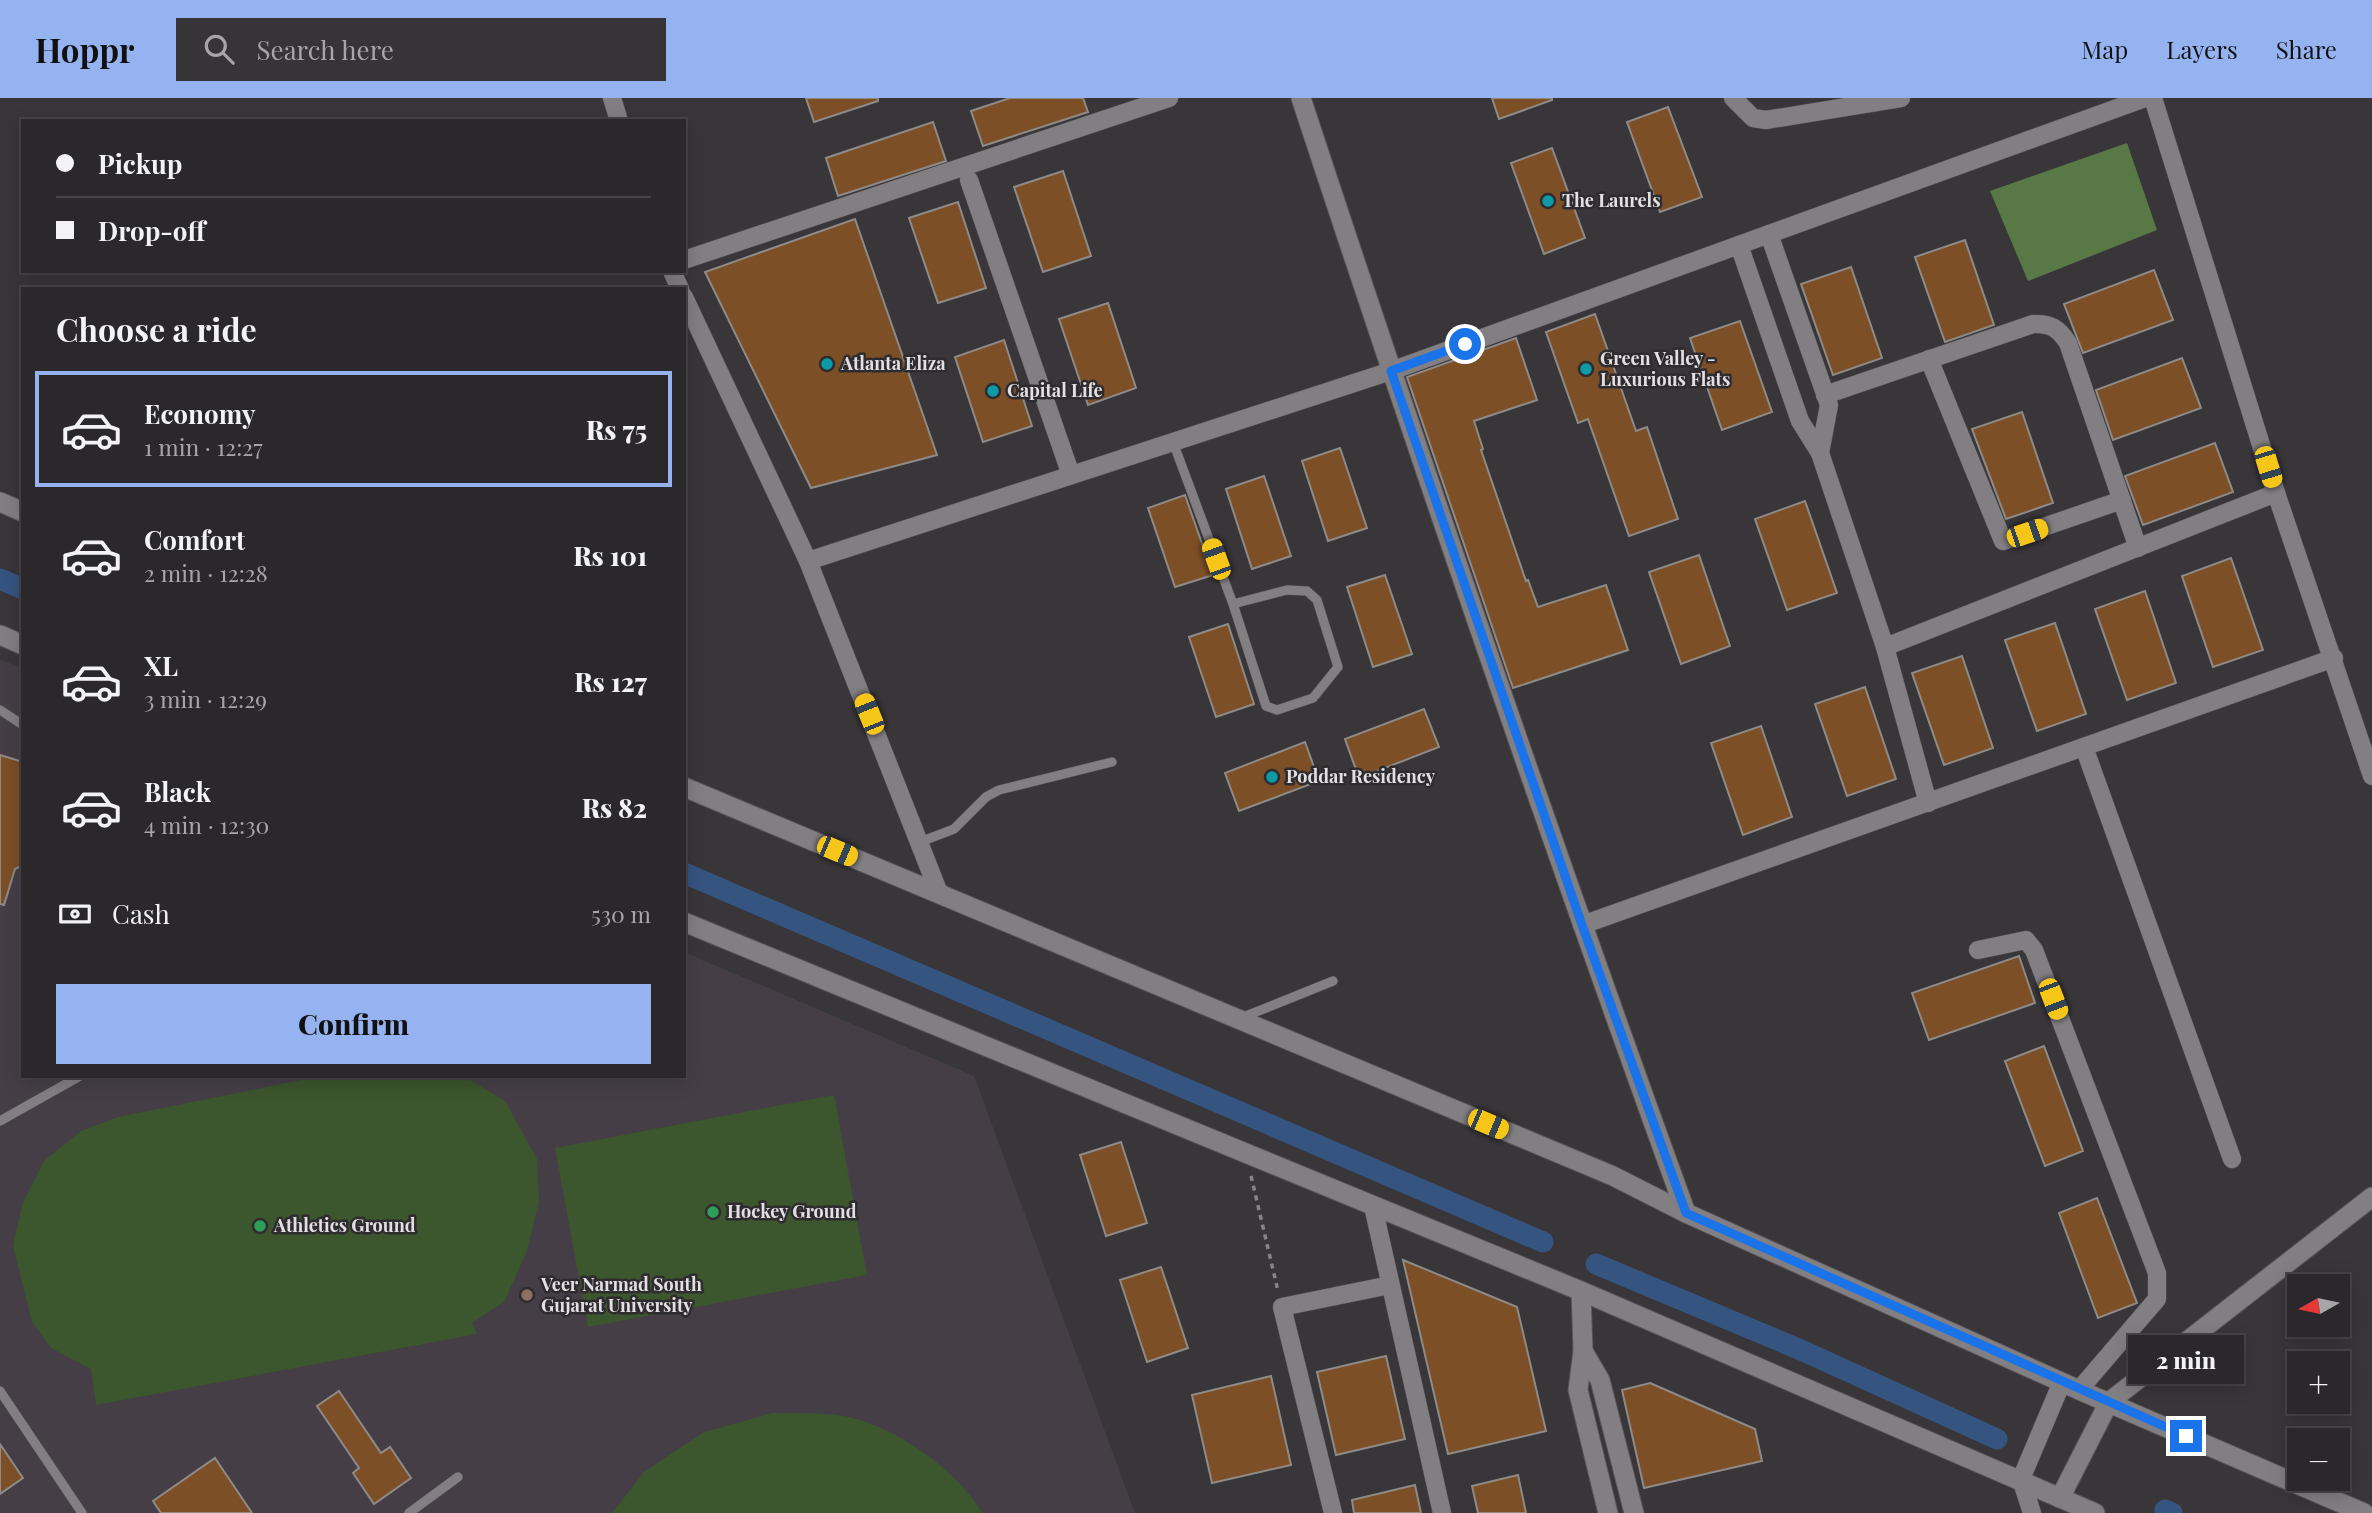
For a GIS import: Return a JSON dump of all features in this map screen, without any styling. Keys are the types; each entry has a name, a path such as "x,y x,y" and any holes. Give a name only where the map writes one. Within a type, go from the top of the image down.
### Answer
{"street":[{"path":"612,98 618,119"},
{"path":"686,259 1169,98"},
{"path":"1301,98 1391,371 1582,925 1686,1213"},
{"path":"1734,98 1753,118 1766,120 1866,101 1901,98"},
{"path":"808,561 1391,371 2145,98"},
{"path":"2153,98 2276,493 2372,776"},
{"path":"969,180 1072,475"},
{"path":"1769,234 1829,405 1820,453"},
{"path":"1739,245 1800,421 1820,453 1885,647 1928,803"},
{"path":"686,301 808,561 939,893"},
{"path":"1825,395 2033,324 2046,323 2060,330 2068,344 2138,548"},
{"path":"1929,359 2003,541 2122,500"},
{"path":"1885,647 2276,493"},
{"path":"0,502 21,511"},
{"path":"0,635 21,644"},
{"path":"1582,925 2333,658"},
{"path":"2084,747 2232,1159"},
{"path":"686,789 1613,1176 1686,1213 2071,1386 2364,1513"},
{"path":"686,923 1581,1291 2095,1513"},
{"path":"1978,950 2026,940 2034,950 2157,1273 2157,1299 2071,1386 2021,1479 2032,1513"},
{"path":"2060,1498 2109,1402 2372,1198"},
{"path":"1373,1206 1442,1513"},
{"path":"1334,1513 1282,1307 1390,1285"},
{"path":"1581,1291 1583,1351 1578,1390 1608,1513"},
{"path":"1583,1351 1600,1380 1634,1513"}],"lane":[{"path":"1173,442 1233,604 1266,706 1277,709 1313,698 1338,667 1317,600 1307,591 1287,590 1233,604"},
{"path":"0,710 21,724"},
{"path":"920,842 954,829 986,797 999,790 1112,762"},
{"path":"1238,1019 1333,981"},
{"path":"0,1121 76,1078"},
{"path":"0,1391 82,1513"},
{"path":"409,1513 458,1477"}],"path":[{"path":"1246,1153 1282,1307"}],"shaded area":[{"name":"Veer Narmad South Gujarat University","path":"0,659 21,668 21,1078 686,1078 686,953 974,1076 1135,1513 0,1513"}],"green space":[{"path":"2127,143 2157,230 2028,281 1990,191"},
{"path":"311,1078 467,1078 505,1101 537,1159 539,1202 527,1251 504,1302 472,1323 477,1334 96,1405 91,1369 51,1348 32,1322 13,1246 23,1202 44,1161 81,1131 118,1117"},
{"path":"834,1095 867,1275 588,1327 555,1148"},
{"path":"773,1413 844,1416 884,1429 903,1439 940,1466 957,1481 983,1513 612,1513 644,1472 704,1432"}],"building":[{"path":"806,98 878,98 878,101 814,122"},
{"path":"1010,98 1083,98 1088,112 983,146 971,111"},
{"path":"1492,98 1552,98 1552,100 1499,119"},
{"path":"1668,107 1702,197 1660,212 1627,122"},
{"path":"933,122 946,161 838,196 826,158"},
{"name":"The Laurels","path":"1552,148 1585,238 1544,254 1511,163"},
{"path":"1063,171 1091,256 1043,272 1014,187"},
{"path":"958,202 986,288 938,303 909,218"},
{"name":"Atlanta Eliza","path":"855,219 937,455 811,488 705,272"},
{"path":"1965,240 1994,325 1945,342 1915,257"},
{"path":"1851,267 1882,358 1833,375 1801,284"},
{"path":"2154,270 2173,320 2083,353 2064,304"},
{"path":"1108,303 1136,388 1088,405 1059,319"},
{"path":"1595,314 1636,431 1647,427 1678,519 1629,536 1588,419 1578,423 1546,332"},
{"path":"1740,321 1772,412 1722,430 1690,338"},
{"path":"1516,338 1537,400 1474,421 1483,449 1481,450 1526,581 1528,580 1538,607 1606,585 1628,650 1513,688 1407,377"},
{"name":"Capital Life","path":"1004,340 1032,426 983,442 955,357"},
{"path":"2182,358 2201,408 2113,440 2096,390"},
{"path":"2022,412 2053,503 2006,519 1972,429"},
{"path":"2215,443 2233,492 2143,525 2125,476"},
{"path":"1340,448 1367,528 1328,541 1302,461"},
{"path":"1264,476 1291,556 1252,569 1226,489"},
{"path":"1185,495 1213,575 1175,587 1148,508"},
{"path":"1805,501 1837,593 1787,610 1755,519"},
{"path":"1699,555 1730,646 1681,664 1649,572"},
{"path":"2231,558 2263,650 2213,667 2182,576"},
{"path":"1385,575 1412,654 1373,667 1347,587"},
{"path":"2145,591 2176,683 2127,700 2095,609"},
{"path":"2055,623 2086,714 2037,731 2005,640"},
{"path":"1228,624 1254,704 1216,717 1189,637"},
{"path":"1962,656 1993,748 1944,765 1912,673"},
{"path":"1865,687 1896,779 1847,796 1815,704"},
{"path":"1424,709 1439,747 1359,778 1345,739"},
{"path":"1761,726 1792,817 1743,835 1711,743"},
{"name":"Poddar Residency","path":"1305,742 1319,781 1239,811 1225,773"},
{"path":"0,755 21,761 21,866 15,869 4,905 0,904"},
{"path":"2019,956 2035,1003 1929,1040 1912,993"},
{"path":"2044,1046 2083,1151 2045,1166 2005,1061"},
{"path":"1121,1142 1147,1223 1106,1236 1080,1155"},
{"path":"2097,1198 2137,1303 2098,1318 2059,1213"},
{"path":"1403,1260 1517,1307 1546,1431 1448,1454"},
{"path":"1161,1267 1188,1348 1147,1362 1120,1280"},
{"path":"1386,1356 1405,1439 1336,1455 1317,1372"},
{"path":"1271,1376 1291,1465 1212,1483 1192,1395"},
{"path":"1650,1383 1755,1429 1762,1461 1644,1488 1622,1390"},
{"path":"339,1391 381,1453 390,1447 411,1478 374,1504 353,1473 359,1468 317,1406"},
{"path":"0,1444 23,1478 0,1494"},
{"path":"215,1458 252,1513 161,1513 153,1501"},
{"path":"1518,1475 1526,1513 1478,1513 1472,1486"},
{"path":"1415,1485 1421,1513 1354,1513 1352,1500"}],"waterway":[{"path":"0,579 21,588"},
{"path":"686,874 1543,1242"},
{"path":"1596,1264 1801,1350 1997,1439"},
{"path":"2165,1510 2172,1513"}],"place":[{"name":"The Laurels","path":"1548,201"},
{"name":"Atlanta Eliza","path":"827,364"},
{"name":"Green Valley - Luxurious Flats","path":"1586,369"},
{"name":"Capital Life","path":"993,391"},
{"name":"Poddar Residency","path":"1272,777"},
{"name":"Hockey Ground","path":"713,1212"},
{"name":"Athletics Ground","path":"260,1226"},
{"name":"Veer Narmad South Gujarat University","path":"527,1295"}],"route":[{"path":"1465,344 1391,371 1582,925 1686,1213 2186,1436"}]}
